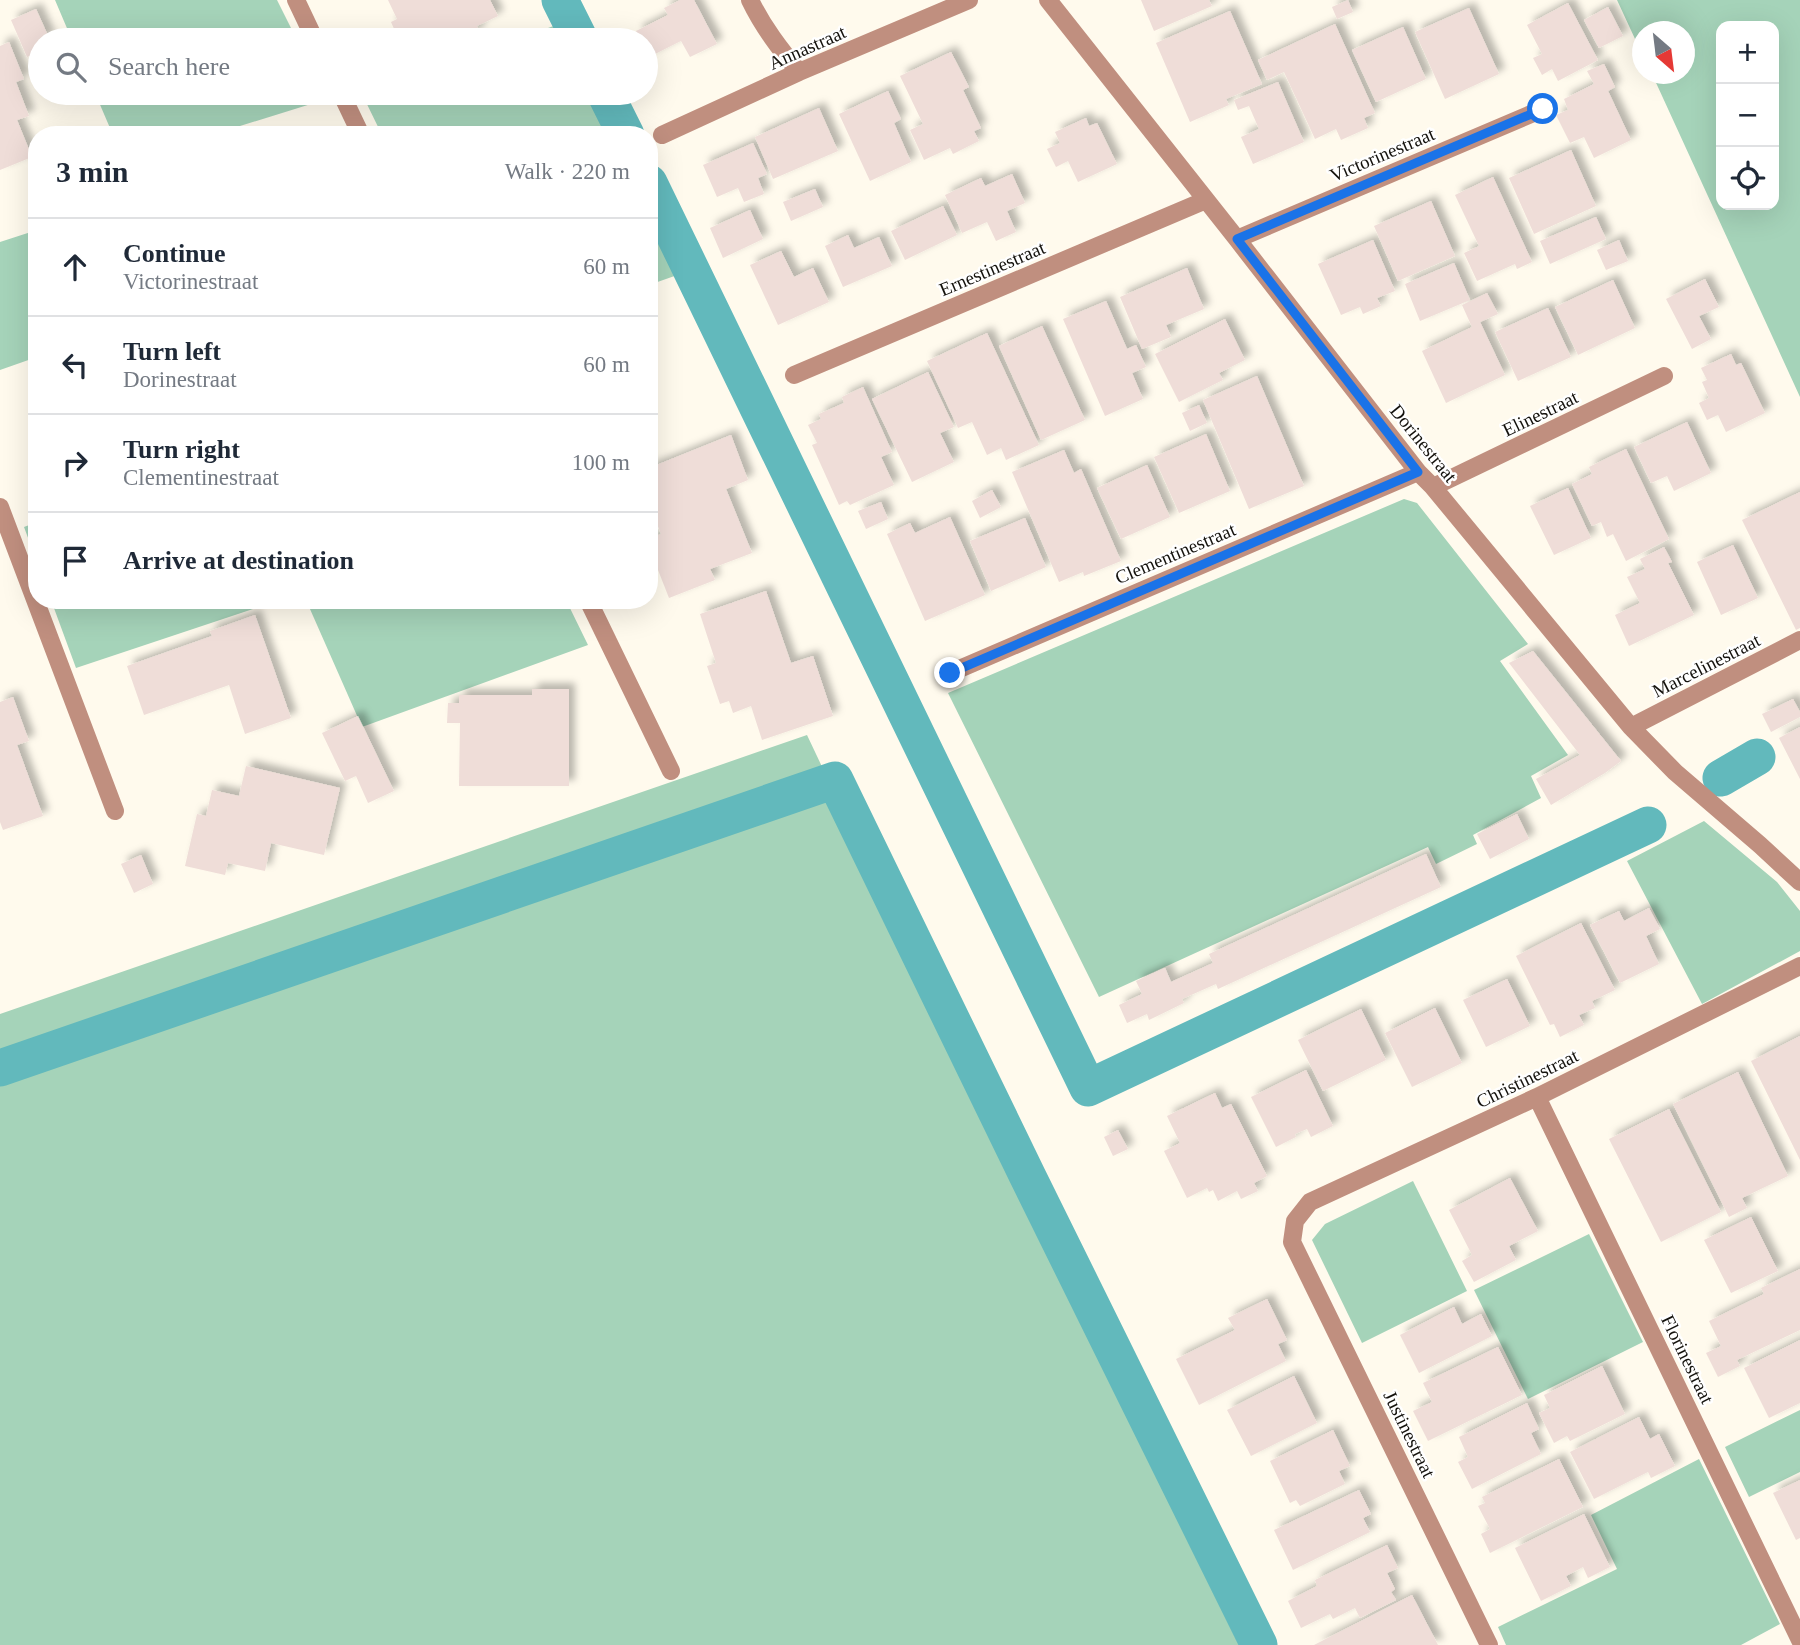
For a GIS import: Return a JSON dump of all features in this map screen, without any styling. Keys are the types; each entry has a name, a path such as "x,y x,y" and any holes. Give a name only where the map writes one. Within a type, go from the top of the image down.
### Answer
{"street":[{"path":"296,0 309,28"},
{"path":"750,0 776,45 799,72"},
{"name":"Annastraat","path":"662,135 799,72 969,0"},
{"name":"Dorinestraat","path":"1048,0 1418,472 1631,727 1675,772 1800,882"},
{"path":"347,105 357,126"},
{"name":"Victorinestraat","path":"1237,239 1543,109"},
{"name":"Ernestinestraat","path":"794,375 1206,200"},
{"name":"Elinestraat","path":"1433,487 1664,376"},
{"name":"Clementinestraat","path":"950,673 1418,472"},
{"path":"0,507 28,581"},
{"path":"39,609 115,811"},
{"path":"592,609 671,771"},
{"name":"Marcelinestraat","path":"1631,727 1800,640"},
{"name":"Christinestraat","path":"1292,1242 1295,1221 1310,1202 1537,1097 1800,967"},
{"name":"Florinestraat","path":"1537,1097 1800,1640"},
{"name":"Justinestraat","path":"1292,1242 1489,1645"}],"green space":[{"path":"55,0 277,0 291,28 67,28"},
{"path":"1617,0 1800,0 1800,397 1657,84 1695,84 1695,21 1632,21 1632,32"},
{"path":"565,22 568,28 548,28"},
{"path":"100,105 308,105 240,126 109,126"},
{"path":"367,105 604,105 614,126 378,126"},
{"path":"658,220 683,273 658,282"},
{"path":"28,233 28,360 0,370 0,242"},
{"path":"1404,499 1417,503 1528,644 1500,661 1568,755 1531,776 1541,798 1473,835 1477,844 1436,864 1428,847 1099,997 948,693"},
{"path":"54,609 253,609 76,668"},
{"path":"310,609 570,609 588,645 362,727"},
{"path":"807,735 1009,1162 1067,1294 1239,1645 0,1645 0,1014"},
{"path":"1704,821 1777,882 1800,911 1800,951 1702,1004 1627,861"},
{"path":"1413,1181 1467,1291 1362,1343 1312,1240 1325,1224"},
{"path":"1589,1234 1643,1342 1528,1399 1474,1290"},
{"path":"1800,1410 1800,1472 1749,1497 1725,1447"},
{"path":"1699,1459 1780,1624 1741,1645 1506,1645 1498,1627 1617,1569 1591,1515"}],"building":[{"path":"388,0 490,0 498,16 477,26 478,28 394,28 391,22 397,19"},
{"path":"680,0 694,0 717,44 690,57 681,41 658,52 658,28 642,28 668,15 664,8"},
{"path":"1141,0 1209,0 1212,6 1154,31"},
{"path":"1348,0 1353,12 1337,19 1332,7"},
{"path":"1568,3 1598,60 1558,81 1552,69 1542,75 1533,58 1542,54 1527,25"},
{"path":"1608,7 1623,36 1599,48 1584,20"},
{"path":"1469,8 1499,74 1445,99 1415,32"},
{"path":"36,9 45,28 28,28 28,57 27,57 11,20"},
{"path":"1230,11 1262,84 1226,99 1229,105 1190,122 1156,43"},
{"path":"1335,24 1375,113 1364,118 1368,128 1341,140 1336,129 1315,139 1284,72 1267,80 1258,60"},
{"path":"1403,27 1426,79 1376,102 1352,50"},
{"path":"9,42 24,79 16,82 29,116 17,120 28,147 28,159 0,170 0,46"},
{"path":"951,52 969,87 963,90 981,128 974,131 979,141 953,154 950,148 924,160 910,130 923,124 900,76"},
{"path":"1604,64 1615,87 1608,91 1631,140 1594,158 1584,137 1570,143 1556,115 1568,110 1564,99 1594,84 1587,71"},
{"path":"1278,82 1304,142 1253,164 1241,137 1259,129 1249,106 1238,110 1234,100"},
{"path":"888,91 901,119 894,123 911,162 870,181 839,114"},
{"path":"819,108 838,151 773,179 755,137"},
{"path":"1086,118 1089,126 1097,123 1117,164 1078,182 1068,161 1056,167 1047,149 1060,143 1055,132"},
{"path":"753,143 767,174 758,178 764,194 744,202 738,188 717,197 703,165"},
{"path":"1571,150 1596,206 1534,234 1509,178"},
{"path":"1012,174 1025,203 1007,211 1016,232 996,241 987,222 962,233 945,195 981,178 985,186"},
{"path":"1493,177 1532,262 1517,269 1515,264 1477,281 1464,253 1479,246 1455,195"},
{"path":"815,189 823,207 791,221 783,202"},
{"path":"1431,201 1455,256 1398,281 1374,226"},
{"path":"943,206 957,235 905,260 891,231"},
{"path":"750,210 763,239 723,258 710,228"},
{"path":"1596,217 1606,239 1550,264 1540,241"},
{"path":"848,235 854,248 879,237 892,266 843,287 825,246"},
{"path":"1373,240 1395,291 1377,298 1381,306 1363,314 1360,307 1341,315 1318,264"},
{"path":"1619,240 1628,261 1606,270 1597,250"},
{"path":"781,251 794,277 813,268 829,302 778,325 750,265"},
{"path":"1454,263 1470,300 1420,321 1405,284"},
{"path":"1187,268 1204,309 1166,325 1171,337 1142,349 1120,297"},
{"path":"1705,279 1719,307 1699,316 1711,339 1692,349 1666,299"},
{"path":"1613,280 1635,328 1578,355 1555,307"},
{"path":"1487,293 1498,314 1480,322 1505,375 1446,403 1422,351 1472,327 1462,305"},
{"path":"1106,301 1127,349 1136,345 1146,367 1132,373 1143,399 1105,416 1063,319"},
{"path":"1548,308 1571,357 1518,381 1495,332"},
{"path":"1225,319 1245,360 1219,373 1223,380 1179,402 1155,354"},
{"path":"1042,326 1085,420 1041,440 999,346"},
{"path":"987,333 1039,445 1006,460 1001,448 987,455 972,422 958,428 927,361"},
{"path":"1731,354 1736,365 1741,363 1765,413 1726,432 1718,415 1707,420 1699,403 1709,398 1702,382 1707,380 1701,368"},
{"path":"928,372 954,427 940,433 954,462 912,482 872,399"},
{"path":"1257,376 1304,486 1249,509 1203,400"},
{"path":"863,387 892,452 881,457 894,485 850,505 847,501 839,505 812,445 817,443 808,425 821,419 819,414 844,403 842,397"},
{"path":"1199,405 1207,423 1190,431 1182,413"},
{"path":"1687,422 1711,473 1674,491 1667,476 1651,483 1634,447"},
{"path":"1206,434 1230,491 1179,513 1154,457"},
{"path":"731,435 748,480 726,489 752,553 710,569 715,580 669,598 658,570 658,535 661,534 658,526 658,464"},
{"path":"1626,449 1669,539 1626,561 1613,534 1607,537 1601,522 1592,526 1572,484 1592,474 1589,467"},
{"path":"1064,450 1074,473 1081,469 1121,561 1084,576 1083,572 1059,582 1012,472"},
{"path":"1147,465 1170,517 1121,539 1097,488"},
{"path":"1568,488 1591,538 1554,555 1530,506"},
{"path":"992,490 1001,507 980,518 972,501"},
{"path":"1800,492 1800,628 1796,630 1742,520"},
{"path":"881,502 888,519 866,529 858,511"},
{"path":"950,517 985,595 925,621 887,534 910,523 915,533"},
{"path":"1025,518 1046,567 991,591 970,541"},
{"path":"1733,545 1758,598 1721,615 1697,562"},
{"path":"1664,547 1672,562 1668,563 1694,615 1629,646 1615,615 1640,603 1627,577 1645,569 1640,559"},
{"path":"766,591 791,663 813,656 833,716 762,740 751,706 733,713 729,701 720,704 707,666 716,663 700,614"},
{"path":"255,615 291,718 245,734 229,685 144,715 127,666 212,636 210,631"},
{"path":"1533,651 1621,761 1551,805 1536,779 1580,755 1509,663"},
{"path":"532,689 569,689 569,786 459,786 460,723 447,723 448,703 459,703 459,695 532,695"},
{"path":"13,697 29,741 17,745 43,816 3,830 0,822 0,702"},
{"path":"1793,699 1800,717 1771,732 1762,714"},
{"path":"358,716 394,791 368,803 356,776 345,781 322,733"},
{"path":"1800,727 1800,779 1779,738"},
{"path":"246,766 340,788 324,855 271,843 265,871 228,863 225,875 185,866 197,814 206,816 212,790 239,796"},
{"path":"1517,814 1529,839 1490,859 1477,834"},
{"path":"1426,854 1441,887 1218,989 1216,984 1182,999 1184,1003 1149,1020 1147,1014 1127,1023 1119,1005 1142,994 1136,981 1165,968 1171,982 1213,963 1209,954"},
{"path":"141,855 153,884 134,893 121,864"},
{"path":"1649,908 1660,929 1646,936 1659,964 1620,983 1590,925 1619,911 1624,921"},
{"path":"1581,923 1615,990 1592,1001 1595,1008 1579,1015 1584,1025 1560,1037 1554,1024 1550,1025 1516,956"},
{"path":"1507,979 1530,1026 1486,1047 1463,1000"},
{"path":"1435,1008 1462,1063 1412,1087 1385,1033"},
{"path":"1361,1009 1386,1060 1323,1091 1298,1040"},
{"path":"1800,1036 1800,1160 1751,1061"},
{"path":"1306,1070 1333,1126 1311,1137 1307,1129 1276,1147 1251,1097"},
{"path":"1738,1072 1788,1176 1742,1198 1747,1208 1729,1217 1673,1104"},
{"path":"1215,1093 1222,1108 1231,1104 1267,1176 1254,1183 1258,1191 1241,1199 1237,1191 1218,1201 1213,1190 1209,1192 1207,1188 1187,1198 1164,1151 1180,1143 1167,1116"},
{"path":"1669,1109 1721,1212 1661,1242 1609,1139"},
{"path":"1118,1130 1128,1149 1113,1156 1104,1137"},
{"path":"1510,1178 1538,1231 1509,1246 1516,1260 1474,1282 1462,1261 1472,1255 1449,1210"},
{"path":"1751,1217 1778,1271 1731,1293 1704,1240"},
{"path":"1800,1269 1800,1330 1737,1360 1740,1366 1718,1377 1706,1353 1721,1346 1709,1321 1764,1294 1761,1288"},
{"path":"1267,1299 1287,1340 1278,1344 1286,1361 1199,1405 1176,1359 1235,1330 1228,1318"},
{"path":"1454,1307 1462,1324 1481,1314 1492,1336 1419,1373 1400,1335"},
{"path":"1800,1340 1800,1403 1769,1418 1744,1368"},
{"path":"1498,1347 1522,1395 1428,1441 1413,1411 1432,1402 1423,1383"},
{"path":"1602,1366 1625,1414 1570,1441 1567,1436 1554,1443 1539,1413 1550,1408 1544,1395"},
{"path":"1294,1376 1317,1423 1251,1456 1227,1410"},
{"path":"1527,1403 1539,1429 1531,1433 1541,1454 1472,1489 1458,1462 1468,1457 1459,1437"},
{"path":"1639,1417 1650,1439 1659,1434 1675,1466 1651,1478 1648,1472 1594,1499 1570,1452"},
{"path":"1333,1430 1350,1466 1339,1471 1345,1484 1300,1506 1296,1500 1290,1503 1270,1461"},
{"path":"1559,1459 1583,1507 1490,1553 1481,1534 1490,1529 1478,1506 1485,1503 1482,1497"},
{"path":"1800,1480 1800,1538 1796,1540 1773,1493"},
{"path":"1359,1490 1371,1514 1363,1518 1370,1532 1293,1570 1274,1530"},
{"path":"1584,1514 1610,1567 1588,1578 1583,1567 1566,1576 1571,1586 1541,1601 1515,1548"},
{"path":"1387,1545 1398,1568 1387,1573 1395,1589 1391,1592 1396,1600 1360,1618 1355,1608 1333,1619 1330,1614 1301,1628 1288,1601 1317,1586 1315,1580"},
{"path":"1412,1595 1438,1645 1314,1645"}],"waterway":[{"path":"560,0 574,28"},
{"path":"611,105 622,126"},
{"path":"658,202 1088,1088 1648,825"},
{"path":"1721,778 1757,757"},
{"path":"0,1068 835,780 1259,1645"}],"route":[{"path":"950,673 1418,472 1237,239 1543,109"}]}
